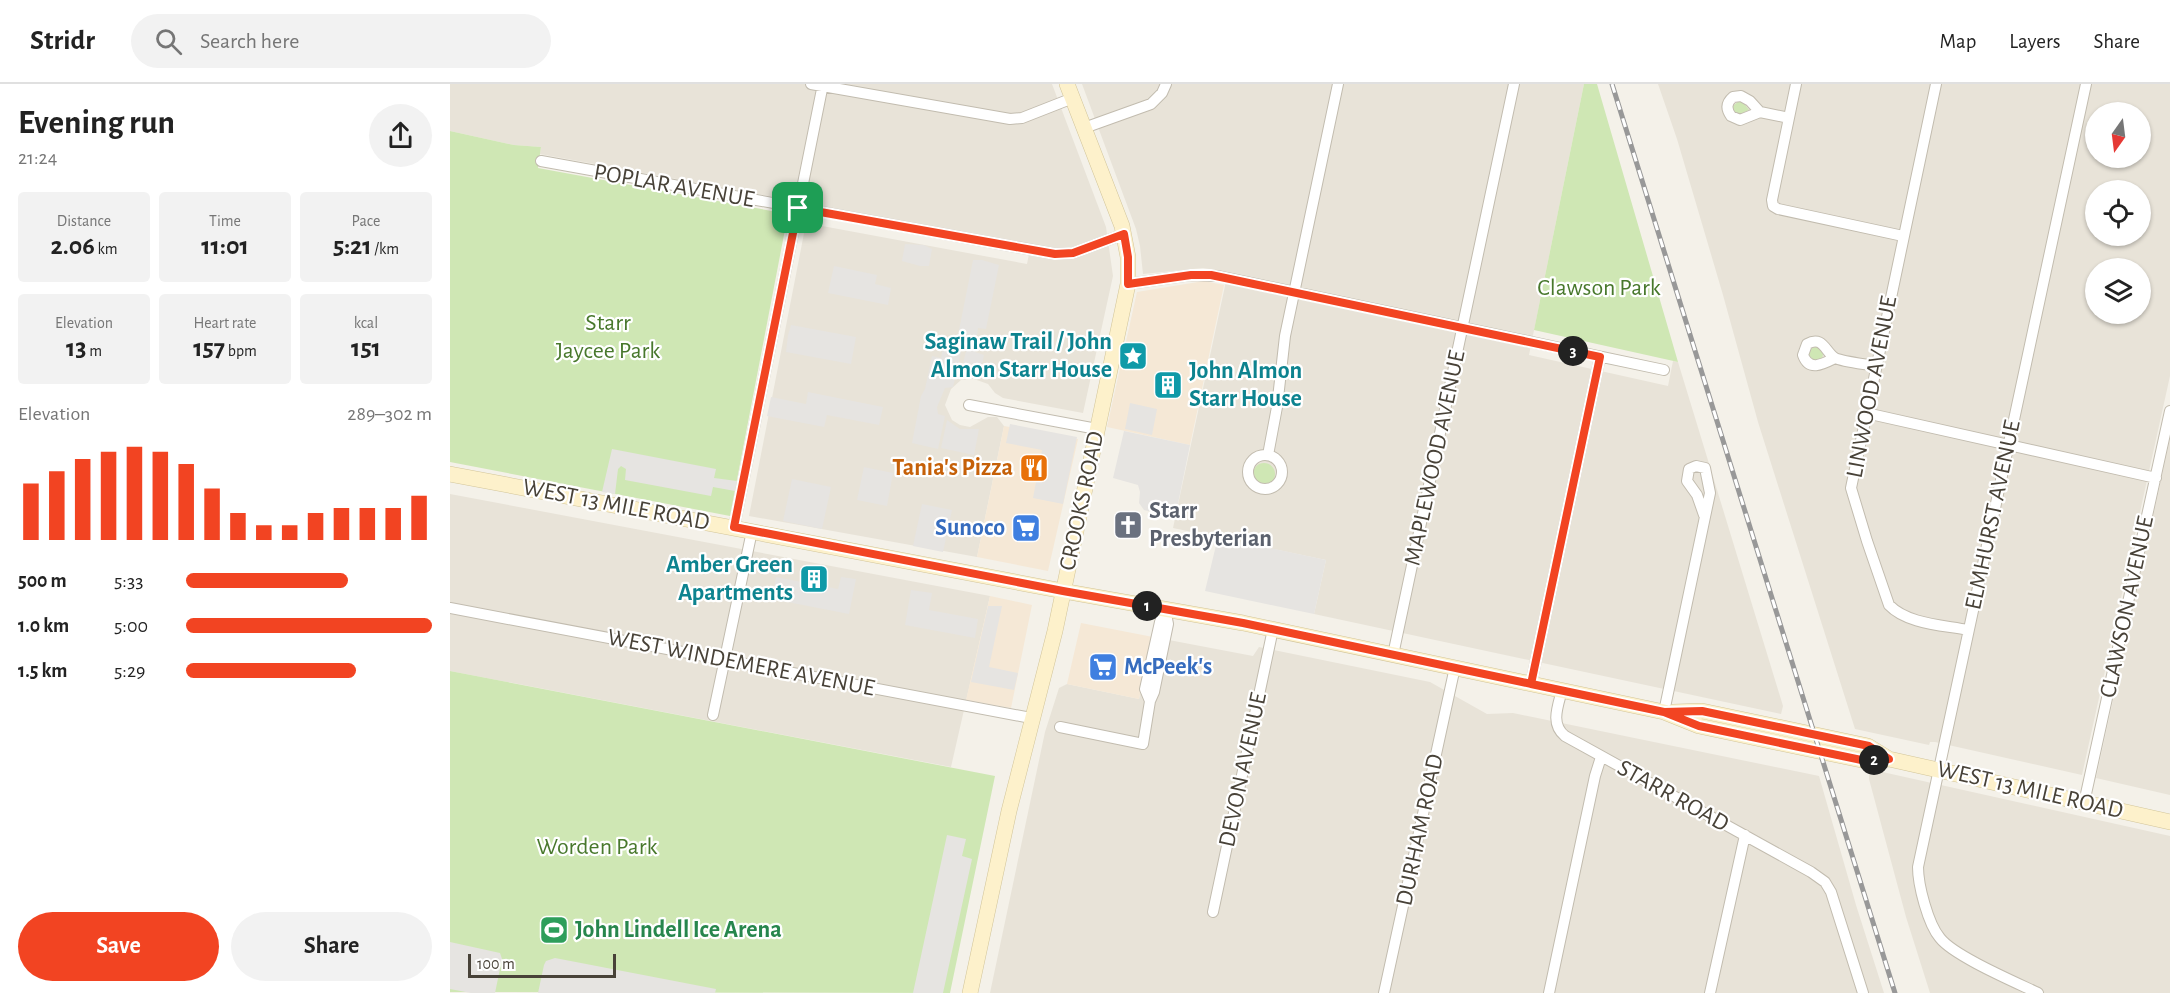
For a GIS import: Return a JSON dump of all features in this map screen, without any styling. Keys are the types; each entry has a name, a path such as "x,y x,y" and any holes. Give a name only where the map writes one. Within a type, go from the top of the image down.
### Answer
{"main road":[{"name":"CROOKS ROAD","path":"970,993 1009,811 1049,654 1128,284 1128,257 1124,234 1070,91"},
{"name":"WEST 13 MILE ROAD","path":"450,474 1273,629 1664,712 1702,711 1869,746 1889,759 2170,822"}],"street":[{"path":"811,84 1010,119 1022,118 1070,91"},
{"path":"1084,128 1151,104 1162,93 1166,84"},
{"path":"1268,455 1277,407 1285,336 1338,84"},
{"name":"MAPLEWOOD AVENUE","path":"1393,655 1514,84"},
{"path":"1796,84 1772,200 1773,206 1903,236"},
{"name":"LINWOOD AVENUE","path":"1936,84 1851,488 1885,598 1896,611 1908,617 1968,630"},
{"name":"ELMHURST AVENUE","path":"2038,993 2002,977 1944,943 1936,934 1931,923 1918,872 1919,856 2086,84"},
{"path":"734,527 823,85"},
{"path":"1760,112 1789,118"},
{"name":"POPLAR AVENUE","path":"541,161 1055,254 1073,253 1124,234"},
{"path":"1128,284 1191,275 1211,275 1664,370"},
{"path":"1531,684 1600,357"},
{"path":"1835,358 1875,366"},
{"path":"969,405 1097,429"},
{"name":"CLAWSON AVENUE","path":"2084,802 2170,411"},
{"path":"1866,413 2156,478"},
{"path":"1664,712 1704,515"},
{"path":"713,715 752,531"},
{"name":"WEST WINDEMERE AVENUE","path":"450,608 1031,718"},
{"path":"1060,727 1143,744 1150,701 1145,689 1160,622 1166,609"},
{"name":"DEVON AVENUE","path":"1213,912 1273,629"},
{"name":"DURHAM ROAD","path":"1384,993 1455,667"},
{"name":"STARR ROAD","path":"1562,690 1556,715 1557,728 1565,736 1812,872 1825,882 1831,892 1863,993"},
{"path":"1549,993 1601,757"},
{"path":"1710,993 1745,835"}],"shaded area":[{"path":"450,84 1052,84 1106,227 1113,276 1083,413 1003,398 995,393 988,384 974,379 961,380 951,389 945,405 952,420 970,427 988,417 997,417 1004,426 977,557 749,516 806,223 1027,264 1031,244 540,154 541,147 514,145 450,131"},
{"path":"1082,84 1584,84 1529,355 1668,386 1673,361 1678,362 1783,706 1781,714 1314,614 1326,560 1173,528 1228,272 1203,268 1143,274 1136,229"},
{"path":"1658,84 2170,84 2170,376 2082,775 1935,742 1930,742 1929,745 1855,729 1758,422 1677,139"},
{"path":"905,244 924,245 932,249 929,266 902,261"},
{"path":"973,260 999,265 986,329 978,328 975,352 984,355 979,377 970,378 960,376 967,347 964,342 957,340"},
{"path":"834,266 877,275 875,284 891,288 888,305 828,293"},
{"path":"1204,281 1224,285 1190,445 1107,427 1137,292"},
{"path":"791,325 856,337 851,364 786,352"},
{"path":"943,346 961,352 953,387 945,388 937,407 938,414 945,416 938,449 912,443 932,356 941,358"},
{"path":"808,392 883,407 879,425 827,415 824,427 767,416 771,397 806,404"},
{"path":"1130,403 1157,409 1152,435 1125,429"},
{"path":"947,420 960,429 979,429 974,455 941,448"},
{"path":"1010,424 1077,437 1063,504 1033,498 1042,450 1006,443"},
{"path":"1004,426 1078,439 1048,571 977,557"},
{"path":"1124,431 1190,445 1175,518 1144,510 1139,503 1138,485 1113,478"},
{"path":"2170,439 2170,795 2096,778"},
{"path":"612,449 716,469 714,478 737,481 735,491 713,487 711,496 625,480 626,469 621,466 618,469 615,494 602,492"},
{"path":"864,467 893,473 887,506 857,500"},
{"path":"792,479 831,487 822,529 783,521"},
{"path":"450,494 990,596 951,767 450,671"},
{"path":"922,504 952,510 943,552 913,546"},
{"path":"1218,537 1326,560 1314,614 1205,591"},
{"path":"776,577 838,589 841,577 856,579 849,614 772,599"},
{"path":"911,590 932,593 929,610 978,619 975,638 905,625"},
{"path":"990,596 1032,605 1011,708 966,700"},
{"path":"988,606 1002,606 989,667 1018,673 1014,690 971,682"},
{"path":"1081,623 1153,637 1139,699 1067,684"},
{"path":"1153,637 1253,656 1259,647 1430,682 1487,714 1513,713 1819,776 1884,993 990,993 1045,732 1059,688 1067,684 1139,699"},
{"path":"1869,769 2170,836 2170,993 1930,993 1906,917 1869,779"},
{"path":"947,835 966,839 962,856 972,859 943,993 913,993"},
{"path":"450,942 500,953 502,959 495,993 471,993 450,989"},
{"path":"555,958 716,989 715,993 538,993 544,965 546,961"}],"green space":[{"name":"Clawson Park","path":"1584,84 1597,84 1678,362 1534,330"},
{"path":"1742,101 1749,110 1738,115 1733,110 1733,106"},
{"name":"Starr Jaycee Park","path":"450,131 514,145 541,147 538,168 788,214 730,516 450,462"},
{"path":"1813,347 1819,347 1823,354 1819,361 1813,361 1809,357 1809,351"},
{"path":"1264,463 1272,466 1275,474 1272,482 1264,485 1256,482 1253,474 1256,466"},
{"name":"Worden Park","path":"450,671 995,776 950,993 450,992"}],"railway":[{"path":"1612,84 1895,993"}],"place":[{"name":"Saginaw Trail / John Almon Starr House","path":"1133,356"},
{"name":"John Almon Starr House","path":"1168,385"},
{"name":"Tania's Pizza","path":"1034,468"},
{"name":"Starr Presbyterian","path":"1128,525"},
{"name":"Sunoco","path":"1026,528"},
{"name":"Amber Green Apartments","path":"814,579"},
{"name":"McPeek's","path":"1103,667"},
{"name":"John Lindell Ice Arena","path":"554,930"}],"route":[{"path":"798,208 734,527 1273,629 1664,712 1699,726 1866,761 1889,759 1869,746 1702,711 1664,712 1531,684 1600,357 1211,275 1191,275 1128,284 1128,257 1124,234 1065,255 798,208"}]}
